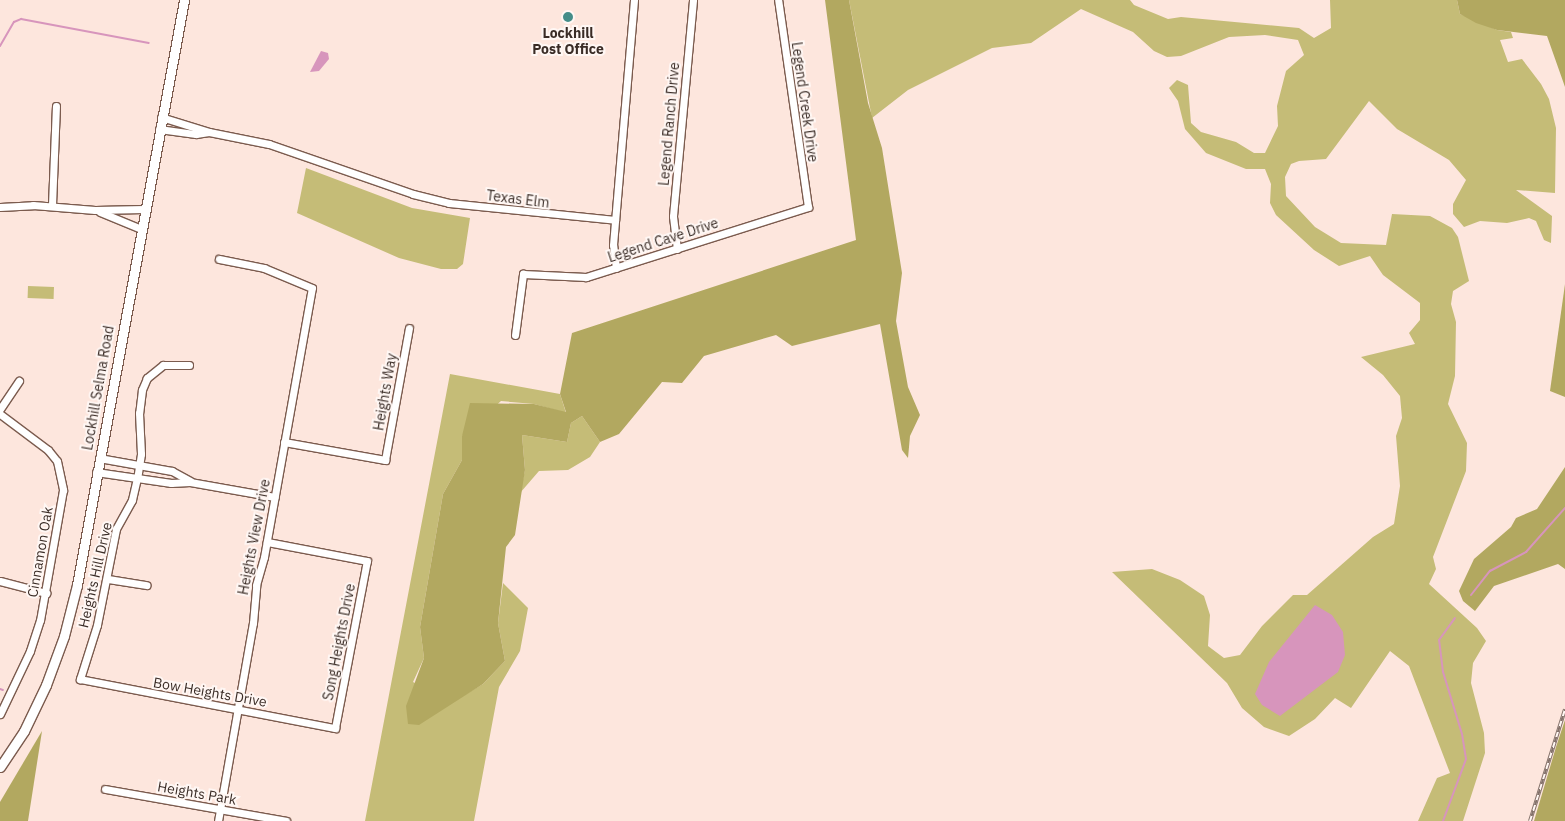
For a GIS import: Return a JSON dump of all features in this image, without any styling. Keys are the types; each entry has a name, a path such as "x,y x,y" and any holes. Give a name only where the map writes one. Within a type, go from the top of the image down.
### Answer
{"main road":[{"name":"Lockhill Selma Road","path":"0,767 24,731 64,636 77,585 144,209 184,0"}],"street":[{"path":"616,268 613,254 615,220 634,0"},
{"name":"Legend Ranch Drive","path":"677,249 673,216 693,0"},
{"name":"Legend Creek Drive","path":"778,0 808,207"},
{"path":"52,205 56,106"},
{"name":"Texas Elm","path":"161,117 209,132 269,144 413,194 449,203 615,220"},
{"name":"Texas Elm","path":"159,128 196,134 209,132"},
{"path":"0,207 52,205 95,210 144,209"},
{"name":"Legend Cave Drive","path":"515,334 522,274 586,277 808,207"},
{"path":"95,210 141,229"},
{"name":"Heights View Drive","path":"218,821 236,709 253,622 256,585 267,542 312,288 264,268 219,259"},
{"name":"Heights Way","path":"284,442 385,460 409,328"},
{"name":"Heights Hill Drive","path":"80,679 108,578 116,529 132,500 137,478 142,438 139,401 147,378 163,365 189,365"},
{"path":"0,409 19,381"},
{"name":"Cinnamon Oak","path":"0,414 48,450 61,473 61,512 46,593 30,651 0,714"},
{"path":"99,458 172,471 190,482"},
{"path":"96,472 171,484 190,482 275,497"},
{"name":"Song Heights Drive","path":"267,542 367,561 335,728"},
{"path":"108,578 147,585"},
{"path":"0,581 46,593"},
{"name":"Bow Heights Drive","path":"80,679 335,728"},
{"name":"Heights Park","path":"104,789 286,821"}],"shaded area":[{"path":"825,0 849,0 868,103 882,148 902,273 896,321 908,387 920,415 910,436 908,458 902,450 880,324 792,346 776,335 704,356 682,383 662,382 619,434 600,442 582,416 571,423 567,442 522,435 525,470 515,535 506,547 498,623 505,661 483,684 419,725 408,724 406,706 424,658 420,627 443,494 462,460 462,436 470,403 534,404 566,412 560,394 572,333 856,240"},
{"path":"849,0 1130,0 1134,5 1168,19 1181,17 1299,28 1314,38 1331,28 1330,0 1457,0 1460,14 1497,30 1511,32 1513,38 1500,40 1508,62 1522,59 1541,84 1549,99 1556,128 1555,193 1516,190 1552,216 1551,243 1544,240 1536,221 1529,218 1507,223 1480,221 1464,227 1453,214 1453,204 1466,180 1449,160 1397,129 1369,101 1326,159 1299,161 1291,164 1285,177 1286,196 1315,227 1341,243 1386,245 1392,214 1430,216 1452,228 1458,237 1469,281 1453,291 1451,304 1456,322 1455,376 1448,404 1467,443 1466,471 1433,557 1436,569 1429,584 1477,628 1486,641 1473,663 1471,683 1484,733 1485,753 1463,821 1418,821 1437,778 1450,773 1409,666 1390,651 1351,708 1335,698 1315,719 1289,736 1264,727 1242,708 1227,683 1112,572 1152,569 1180,580 1204,596 1210,615 1208,646 1224,658 1240,655 1262,626 1293,595 1307,595 1373,537 1394,524 1400,486 1396,436 1402,418 1400,396 1383,375 1361,357 1415,344 1409,333 1420,320 1420,303 1383,275 1370,256 1339,266 1314,250 1276,215 1270,203 1271,184 1265,169 1246,169 1206,153 1185,129 1178,101 1169,88 1177,80 1188,85 1191,123 1201,132 1236,142 1254,153 1265,153 1278,126 1277,106 1286,71 1304,55 1298,40 1265,35 1229,37 1181,56 1167,57 1154,51 1133,32 1081,9 1031,43 992,48 908,90 872,118"},
{"path":"1457,0 1565,0 1565,87 1547,36 1497,30 1476,23 1460,14"},
{"path":"321,51 328,53 329,59 319,71 310,72"},
{"path":"306,168 412,208 470,218 463,264 457,269 441,269 399,258 297,213"},
{"path":"1565,284 1565,397 1550,391"},
{"path":"28,286 54,287 54,299 28,298"},
{"path":"450,374 560,394 566,413 534,404 501,401 462,436 462,460 443,494 420,627 424,658 413,682 451,703 483,684 505,661 498,623 503,583 528,608 520,651 499,687 474,821 365,821"},
{"path":"582,416 600,442 590,457 568,470 539,471 520,493 525,470 522,435 567,442 571,423"},
{"path":"1565,467 1565,569 1558,564 1494,586 1475,611 1463,601 1459,591 1474,559 1511,527 1516,518 1537,509"},
{"path":"1315,605 1332,615 1343,632 1345,655 1338,672 1280,716 1262,705 1255,694 1269,662"},
{"path":"1565,720 1565,821 1534,821 1556,747"},
{"path":"42,731 28,821 0,821 0,802"}],"waterway":[{"path":"0,46 14,22 21,19 149,43"},
{"path":"1471,595 1490,571 1526,552 1565,508"},
{"path":"1443,821 1466,759 1462,734 1443,672 1439,640 1455,618"}],"railway":[{"path":"1530,821 1565,709"}],"place":[{"name":"Lockhill Post Office","path":"568,17"}]}
